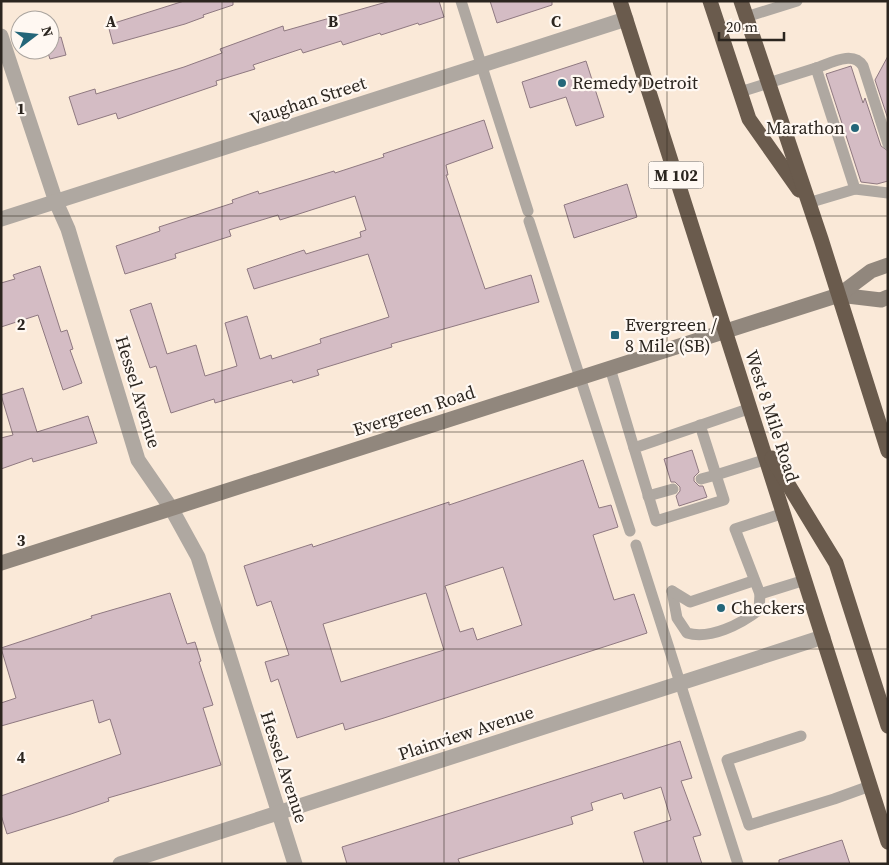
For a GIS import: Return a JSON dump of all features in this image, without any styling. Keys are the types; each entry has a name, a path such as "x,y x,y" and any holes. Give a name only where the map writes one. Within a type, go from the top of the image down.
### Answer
{"highway":[{"name":"West 8 Mile Road","path":"620,1 888,842"},
{"path":"710,1 749,119 808,203"},
{"path":"741,1 839,295 888,451"},
{"path":"760,438 836,564 888,726"}],"street":[{"name":"Vaughan Street","path":"1,219 626,19"},
{"name":"Hessel Avenue","path":"1,36 56,202 68,228 138,460 171,508 198,558 295,864"},
{"name":"Evergreen Road","path":"1,563 839,295 871,270 888,265"},
{"name":"Evergreen Road","path":"839,295 881,300 888,298"},
{"name":"Plainview Avenue","path":"120,864 823,637"}],"lane":[{"path":"461,1 630,531"},
{"path":"746,17 797,1"},
{"path":"740,92 851,57 859,60 863,66 888,144"},
{"path":"816,68 854,189"},
{"path":"808,203 854,189 888,193"},
{"path":"610,368 656,521 724,500 700,425"},
{"path":"634,448 751,408"},
{"path":"701,479 767,459"},
{"path":"648,496 673,489"},
{"path":"753,581 690,602 672,591 677,618 687,633 697,636 715,632 747,619 759,610 760,594 753,581 735,529 784,513"},
{"path":"636,545 738,864"},
{"path":"760,594 805,580"},
{"path":"801,736 726,760 748,826 870,786"}],"building":[{"path":"184,1 233,1 233,5 203,15 204,17 185,24 113,44 108,25"},
{"path":"390,1 439,1 444,17 381,35 380,33 343,45 341,41 303,53 301,49 253,65 255,69 216,81 217,85 118,119 116,113 78,125 69,97 95,89 96,94 184,67 222,53 220,49 283,26 284,31"},
{"path":"490,1 552,1 552,5 497,23"},
{"path":"60,37 66,55 60,56"},
{"path":"888,56 888,119 875,80"},
{"path":"586,61 604,117 576,126 566,97 530,108 522,82"},
{"path":"851,66 863,103 865,98 881,146 888,151 888,181 877,184 861,182 826,74"},
{"path":"484,120 493,148 446,165 448,175 446,175 485,289 531,275 539,302 391,344 392,347 317,370 319,375 293,383 292,380 215,403 214,399 171,413 156,366 150,368 130,310 151,303 167,354 196,345 205,376 237,366 225,323 247,316 260,359 271,355 272,359 321,343 320,339 389,317 368,254 254,289 247,269 304,250 306,254 361,237 360,232 366,230 355,196 280,220 278,215 229,230 231,236 175,254 176,258 125,274 116,246 160,231 159,227 233,203 232,200 258,191 259,194 334,171 335,173 384,157 383,154"},
{"path":"627,184 637,217 574,238 564,205"},
{"path":"40,266 61,332 67,330 73,349 70,350 82,383 63,390 38,315 1,327 1,283 15,279 13,275"},
{"path":"23,388 37,432 88,416 97,443 33,462 32,458 1,469 1,438 13,435 1,395"},
{"path":"692,450 699,472 694,477 694,481 699,486 703,486 707,497 679,506 676,496 680,491 680,487 675,482 671,482 664,459"},
{"path":"583,460 599,508 611,505 618,527 593,535 614,600 634,594 647,633 345,730 343,723 297,738 278,679 271,682 265,662 289,655 271,601 257,606 244,566 312,544 313,547 449,502 449,505","holes":["503,567 522,625 477,640 473,628 460,632 445,586","426,593 444,650 341,682 323,624"]},
{"path":"170,593 187,644 195,642 201,661 199,662 213,705 203,708 221,765 108,798 109,801 7,834 1,815 1,796 121,754 110,719 99,723 93,700 1,726 1,703 16,698 1,648 92,618 91,616"},
{"path":"680,741 692,778 681,781 701,835 693,837 702,864 644,864 634,832 671,820 661,787 624,799 622,793 591,803 593,810 571,817 573,824 458,859 460,864 347,864 342,847"},
{"path":"842,840 850,864 779,864 779,860"}],"place":[{"name":"Remedy Detroit","path":"562,83"},
{"name":"Marathon","path":"855,128"},
{"name":"Evergreen / 8 Mile (SB)","path":"615,335"},
{"name":"Checkers","path":"721,608"}]}
